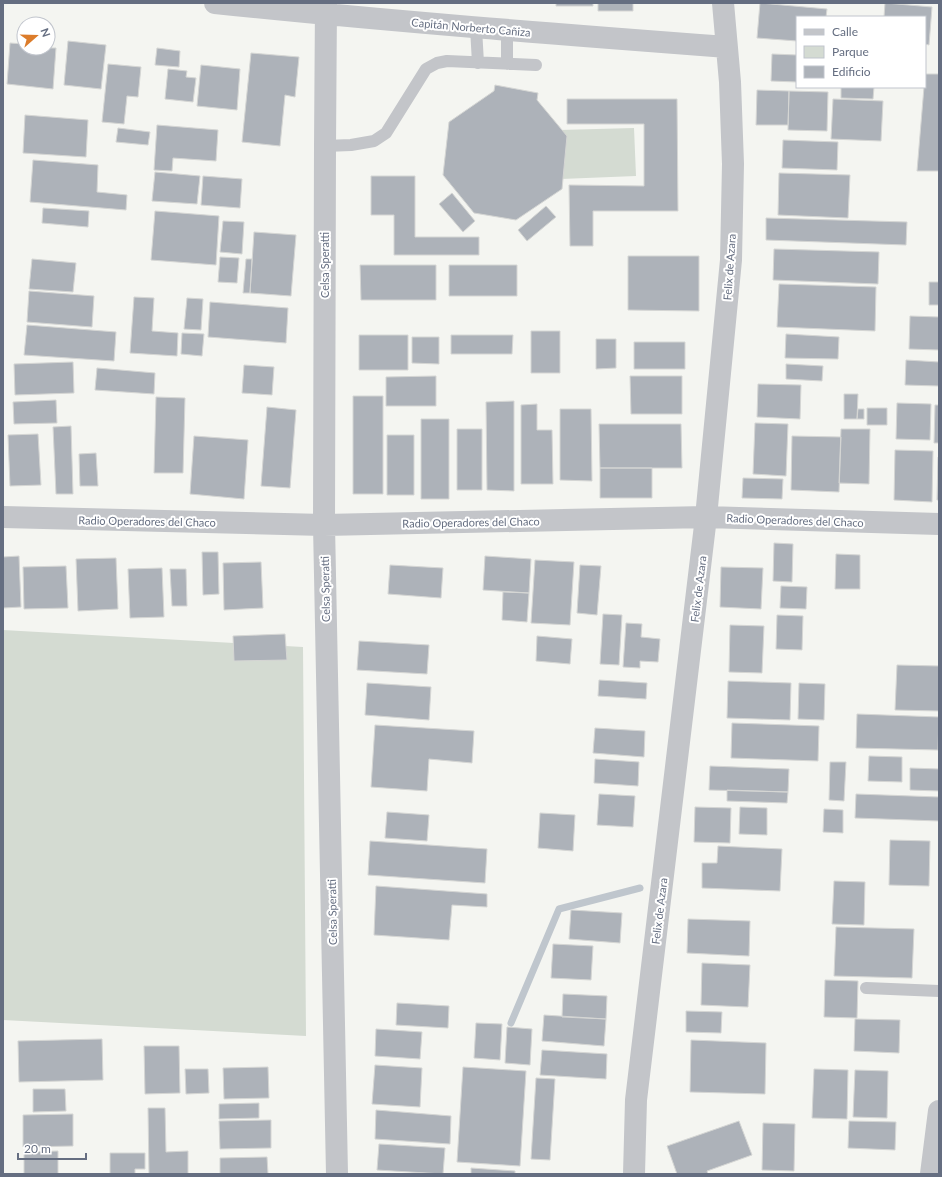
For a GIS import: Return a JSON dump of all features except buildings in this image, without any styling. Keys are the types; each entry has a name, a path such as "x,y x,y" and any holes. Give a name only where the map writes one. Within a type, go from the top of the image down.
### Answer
{"street":[{"name":"Capitán Norberto Cañiza","path":"215,3 326,9 476,28 727,47"},
{"name":"Felix de Azara","path":"634,1174 636,1100 706,517 731,260 733,164 724,3"},
{"name":"Celsa Speratti","path":"326,9 324,525 337,1174"},
{"name":"Radio Operadores del Chaco","path":"3,517 324,525 706,517 939,524"},
{"path":"931,1174 939,1111"}],"lane":[{"path":"476,28 478,63"},
{"path":"507,64 508,30"},
{"path":"325,146 374,142 386,132 426,69 437,63 447,61 536,65"},
{"path":"866,988 939,991"}],"green space":[{"path":"634,128 636,176 561,179 559,130"},
{"path":"3,630 303,647 306,1036 3,1020"}],"waterway":[{"path":"511,1023 559,909 640,888"}]}
